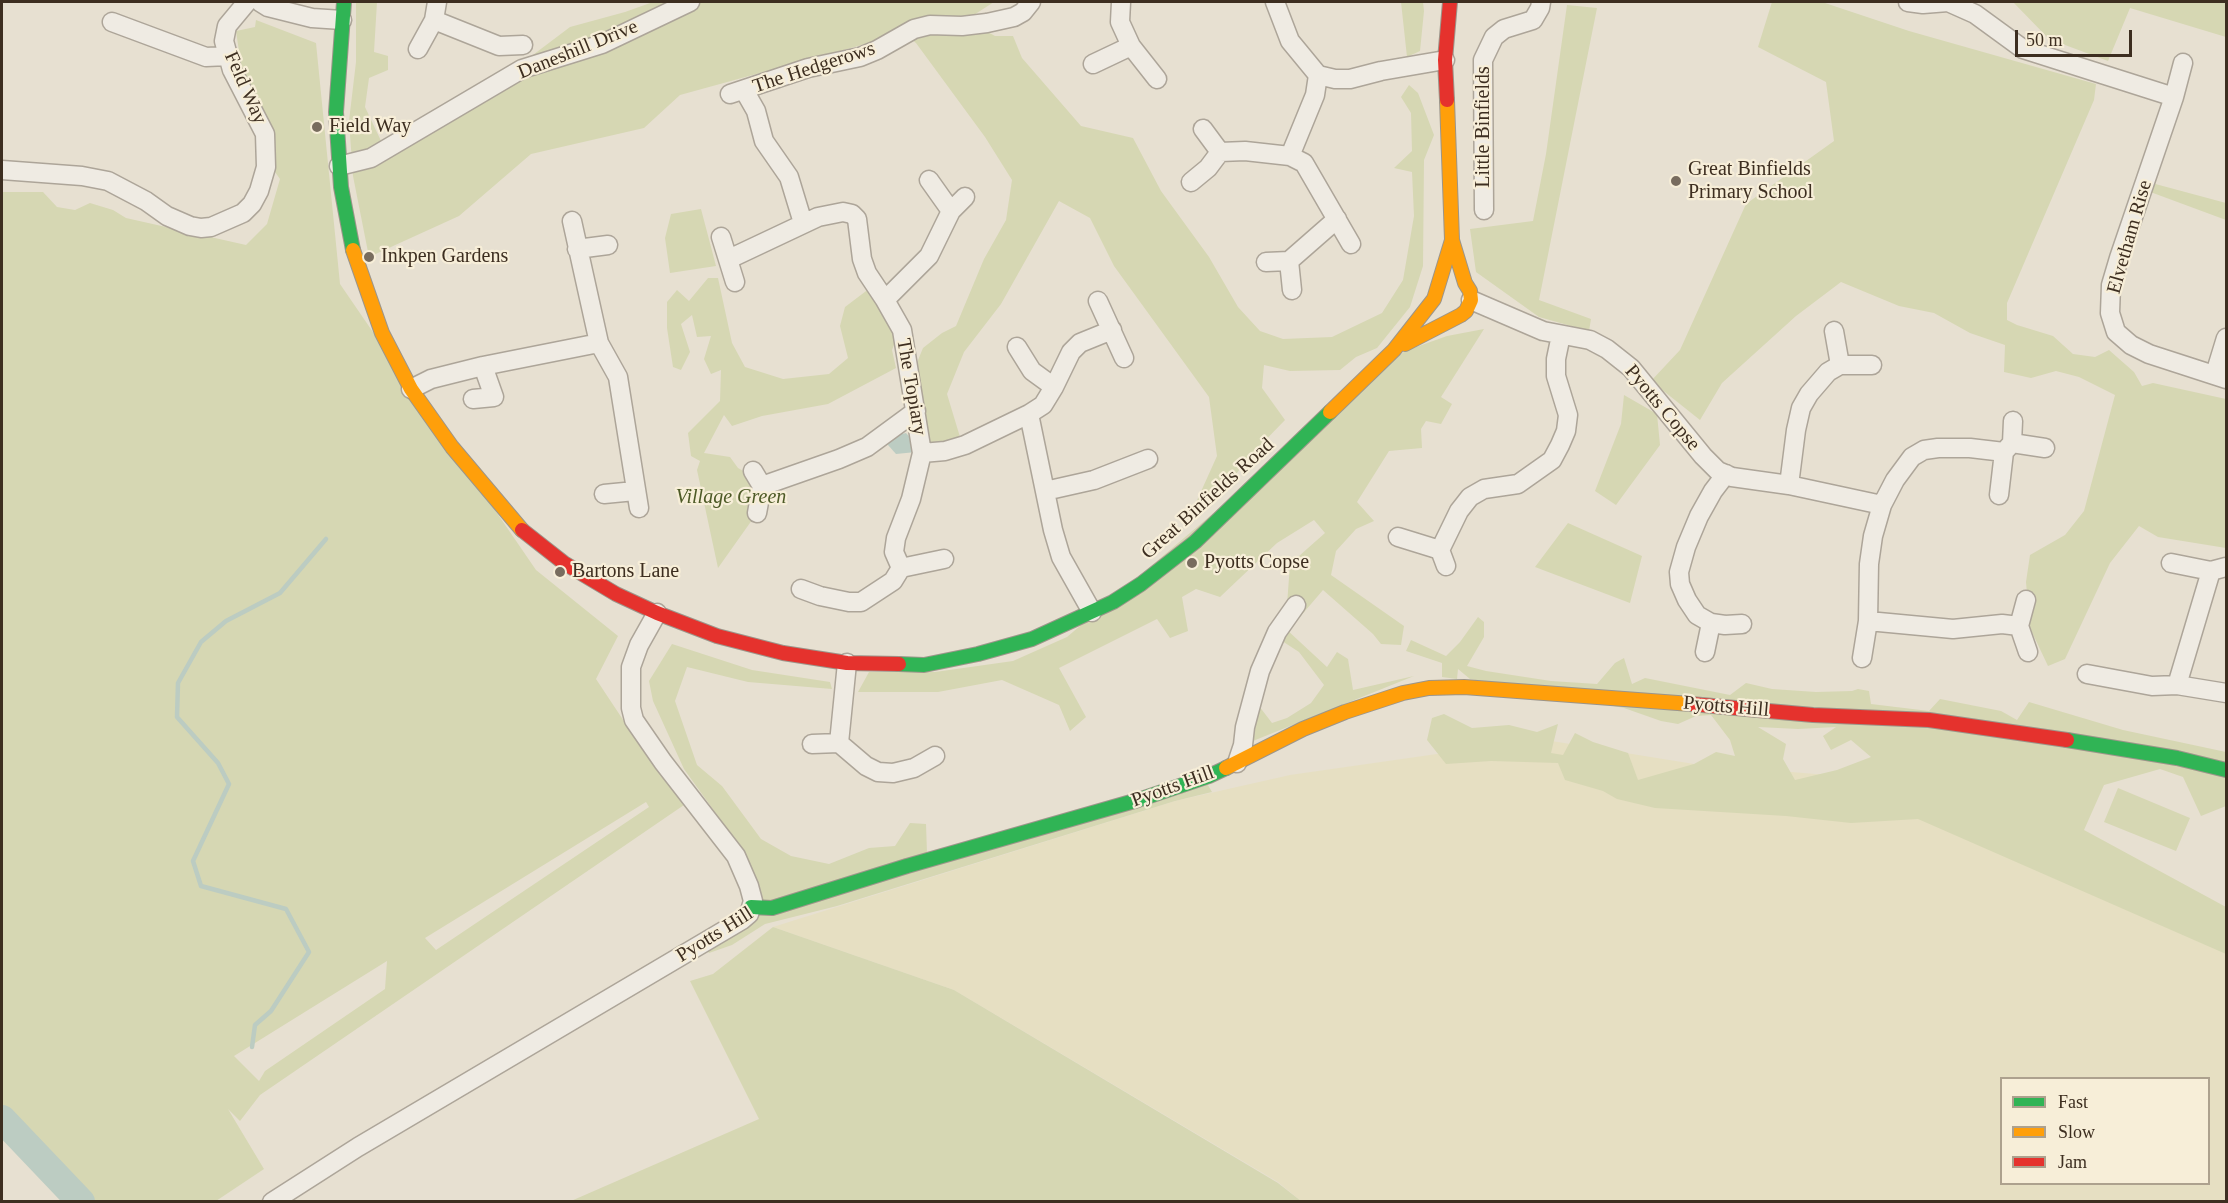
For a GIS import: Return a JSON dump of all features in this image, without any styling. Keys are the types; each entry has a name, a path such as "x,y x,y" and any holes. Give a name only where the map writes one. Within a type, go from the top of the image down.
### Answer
{"street":[{"name":"Feld Way","path":"2,170 82,176 108,181 146,201 167,216 190,226 211,227 243,213 252,204 259,191 266,167 265,134 232,70 224,41 226,26 247,2"},
{"path":"260,2 268,7 312,18 342,20"},
{"name":"Great Binfields Road","path":"344,2 336,112 339,166 347,221 355,258 382,333 411,389 452,447 519,528 564,563 616,594 657,613 717,636 783,653 847,663 924,664 978,654 1032,639 1113,602 1141,584 1195,542 1394,350 1434,299 1452,240"},
{"path":"418,49 434,20 437,2"},
{"name":"Daneshill Drive","path":"339,166 371,158 522,69 602,44 690,2"},
{"name":"The Hedgerows","path":"803,223 789,177 764,141 756,111 737,92 808,68 860,57 914,29 930,25 963,26 987,23 1023,12 1031,2"},
{"path":"1120,2 1120,22 1131,46 1157,79"},
{"path":"1275,2 1290,41 1318,75 1335,79 1350,78 1445,60"},
{"name":"Great Binfields Road","path":"1394,350 1465,303 1452,240 1445,60 1450,2"},
{"name":"Little Binfields","path":"1484,210 1483,60 1494,37 1504,29 1533,20 1541,2"},
{"path":"1908,2 1923,4 1948,2 1975,14 2023,50 2100,72 2174,97"},
{"path":"434,20 499,46 524,45"},
{"path":"112,22 206,57 228,56"},
{"path":"499,46 510,70"},
{"path":"1093,64 1131,46"},
{"name":"Elvetham Rise","path":"2183,63 2174,97 2111,285 2110,313 2116,332 2131,345 2149,354 2221,376"},
{"path":"1290,156 1315,95 1318,75"},
{"path":"1203,129 1220,152"},
{"path":"1191,182 1208,168 1220,152 1245,150 1290,156 1304,163 1351,244"},
{"path":"929,180 951,211"},
{"path":"885,300 929,256 951,211 965,197"},
{"name":"The Topiary","path":"729,259 818,217 843,212 852,214 857,219 862,259 867,273 902,330 922,453 945,451 965,445 1043,405 1071,352 1080,343 1112,330"},
{"path":"1266,262 1289,261 1337,219"},
{"path":"572,220 599,343 618,377 637,499 604,494"},
{"path":"721,237 735,282"},
{"path":"578,249 608,245"},
{"path":"1289,261 1293,290"},
{"path":"1434,299 1440,311 1450,316 1465,303 1454,279 1440,285"},
{"path":"1098,301 1124,358"},
{"name":"Pyotts Copse","path":"1465,303 1494,310 1543,331 1590,340 1607,349 1631,368 1718,471 1732,477 1789,485 1882,505"},
{"path":"1834,331 1840,365"},
{"path":"1398,537 1443,558 1459,511 1470,497 1484,489 1518,484 1552,460 1566,431 1568,415 1556,376 1556,359 1561,335"},
{"path":"2221,376 2226,338"},
{"path":"411,389 431,379 483,366 599,343"},
{"path":"1017,347 1032,371 1054,387"},
{"path":"1789,485 1801,408 1828,372 1840,365 1872,365"},
{"path":"473,399 494,397 483,366"},
{"path":"758,513 758,478 839,459 867,447 916,411"},
{"path":"1029,414 1061,557 1092,612"},
{"path":"1999,495 2013,421"},
{"path":"1862,658 1868,621 1869,564 1874,536 1882,505 1895,480 1912,457 1924,450 1938,448 2045,448"},
{"path":"901,568 894,552 896,538 911,499 922,453"},
{"path":"1045,491 1094,480 1148,459"},
{"path":"1726,474 1699,516 1686,547 1679,572 1680,584 1697,615 1711,623 1742,624"},
{"path":"801,589 820,596 861,602 893,581 901,568 944,559"},
{"path":"2170,562 2218,569 2177,685"},
{"path":"2025,600 2019,626 2028,652"},
{"name":"Pyotts Hill","path":"1237,762 1260,671 1277,632 1296,606"},
{"path":"657,613 639,645 631,667 630,697 634,720 669,771 736,856 749,886 753,901 751,907"},
{"path":"1868,621 1953,629 1991,625 2019,626"},
{"path":"1705,652 1711,623"},
{"path":"839,744 847,663"},
{"path":"2087,674 2152,686 2177,685 2226,693"},
{"name":"Pyotts Hill","path":"272,1202 368,1141 742,920 749,914 751,907 772,908 907,866 1138,800 1209,776 1303,729 1345,712 1420,690 1464,687 1614,697 1813,715 1929,720 2132,750 2226,770"},
{"path":"812,744 839,744 866,766 878,772 914,768 935,756"}],"shaded area":[{"path":"906,433 915,443 916,452 896,454 888,445 890,437"},
{"path":"1502,733 1694,764 1864,778 2226,913 2226,1201 1301,1201 1278,1182 954,990 773,927 1175,801 1290,775 1437,754"}],"green space":[{"path":"356,2 377,2 374,52 388,56 388,70 369,78 365,107 382,143 517,67 570,27 653,2 994,2 966,20 995,36 1013,36 1022,58 1081,126 1133,138 1161,191 1209,257 1238,307 1260,331 1283,339 1332,337 1382,313 1403,280 1414,216 1412,172 1394,168 1412,151 1411,113 1401,97 1409,85 1418,93 1434,135 1424,160 1423,266 1410,307 1377,348 1356,357 1340,370 1290,371 1264,365 1262,388 1285,420 1252,454 1232,479 1194,507 1217,456 1209,397 1114,266 1090,218 1059,201 1001,304 964,352 947,394 960,437 945,451 928,448 916,365 923,348 942,333 956,326 984,259 1006,220 1012,180 985,137 916,43 899,30 869,43 680,95 644,128 531,154 459,216 369,257 353,176 349,121 356,62"},
{"path":"1401,2 1423,2 1424,11 1420,51 1407,57"},
{"path":"1772,2 1822,2 1909,31 2096,84 2094,100 2007,303 2007,320 2053,336 2073,354 2095,357 2109,350 2134,372 2142,386 2153,383 2226,399 2226,548 2158,537 2139,526 2110,563 2065,659 2048,666 2030,628 2026,582 2030,555 2065,535 2084,511 2115,395 2079,377 2056,371 2031,378 2004,372 2005,345 1970,333 1934,313 1899,306 1841,282 1796,316 1722,383 1700,420 1651,381 1680,350 1746,204 1834,141 1826,82 1758,47"},
{"path":"2013,2 2226,2 2226,37 2130,8 2108,61 2049,39"},
{"path":"1567,5 1597,8 1539,300 1591,319 1589,331 1539,317 1476,272 1470,229 1533,221 1546,154"},
{"path":"256,20 316,43 340,284 536,570 618,636 596,679 655,768 684,805 260,1095 240,1121 228,1109 264,1169 216,1201 88,1201 85,1193 2,1109 2,192 43,192 57,207 75,210 90,203 113,210 126,218 246,245 267,224 280,179 275,172 271,134 241,65 236,31 255,27","holes":["646,802 649,807 436,950 425,938","387,961 385,989 265,1071 259,1081 234,1056"]},
{"path":"2148,182 2226,203 2226,220 2145,190"},
{"path":"701,209 716,266 670,273 665,238 671,214"},
{"name":"Village Green","path":"708,278 718,278 732,343 745,367 783,379 829,374 848,358 840,326 845,307 878,282 898,335 892,350 896,368 828,404 762,416 732,426 724,415 704,453 730,457 738,468 745,472 753,471 757,513 718,568 697,470 700,461 691,456 688,433 720,401 721,370 711,374 704,359 711,336 697,337 692,315 681,324 690,352 681,370 673,367 667,328 667,302 677,290 689,301"},
{"path":"1484,329 1441,397 1452,404 1441,424 1426,421 1421,429 1422,448 1389,451 1357,502 1374,521 1356,529 1336,551 1331,575 1404,626 1401,645 1381,644 1373,634 1323,590 1299,618 1287,605 1290,564 1325,533 1314,520 1277,543 1220,597 1196,589 1182,597 1188,631 1170,638 1157,619 1059,668 1086,717 1070,731 1059,705 1002,680 938,692 858,692 869,672 935,672 1013,661 1067,637 1405,351 1447,336"},
{"path":"1624,395 1657,414 1660,445 1616,505 1595,491 1621,424"},
{"path":"1568,523 1642,556 1630,603 1535,567"},
{"path":"1478,617 1484,622 1484,637 1467,666 1486,671 1551,681 1597,684 1615,663 1624,658 1632,684 1645,678 1730,695 1746,683 1772,689 1816,692 1858,689 1869,691 1871,704 1929,711 1940,699 2001,711 2017,720 2029,702 2123,730 2226,752 2226,806 2201,816 2183,777 2160,769 2104,785 2084,830 2226,907 2226,954 1918,819 1851,823 1786,816 1655,808 1617,799 1603,791 1565,780 1558,763 1491,761 1446,764 1427,740 1432,718 1444,714 1472,728 1509,725 1537,732 1558,724 1551,753 1563,755 1575,733 1593,742 1628,753 1638,780 1694,764 1716,752 1735,756 1730,740 1711,715 1696,716 1678,724 1661,721 1624,708 1470,679 1458,669 1457,679 1442,677 1442,663 1406,651 1411,640 1446,656 1460,642","holes":["1758,727 1798,729 1836,727 1823,736 1831,750 1851,740 1871,757 1837,770 1795,780 1783,759 1786,744"]},
{"path":"1286,629 1327,667 1337,652 1348,659 1353,690 1414,676 1243,745 1259,706 1272,723 1287,718 1311,703 1324,685 1299,652 1279,639"},
{"path":"672,644 752,670 830,682 832,689 748,682 687,667 675,701 697,765 722,786 761,839 791,856 829,864 869,848 895,846 910,823 926,824 927,853 1205,780 1212,792 1175,801 837,906 765,924 732,945 709,953 703,946 759,893 745,854 684,769 653,701 649,681"},
{"path":"2118,788 2190,818 2176,851 2104,822"},
{"path":"773,927 954,990 1278,1183 1301,1201 571,1201 759,1119 690,981 713,974"}],"waterway":[{"path":"252,1047 255,1025 271,1011 309,952 286,909 201,886 193,861 229,784 218,763 177,717 178,683 201,642 226,621 280,593 326,539"},
{"path":"2,1119 81,1202"}],"traffic: fast":[{"path":"344,2 336,112 341,187 353,250"},
{"path":"899,664 924,665 978,654 1032,639 1113,602 1141,584 1195,542 1330,412"},
{"path":"2067,740 2177,758 2226,770"},
{"path":"751,907 772,908 907,866 1138,800 1226,768"}],"traffic: slow":[{"path":"1405,344 1461,315 1466,311 1471,300 1452,240 1447,100"},
{"path":"1330,412 1394,350 1434,299 1452,240"},
{"path":"353,250 382,333 411,389 452,447 522,530"},
{"path":"1226,768 1303,729 1345,712 1403,693 1429,688 1464,687 1691,704"}],"traffic: jam":[{"path":"1447,100 1445,60 1450,2"},
{"path":"522,530 564,563 616,594 657,613 717,636 783,653 847,663 899,664"},
{"path":"1691,704 1813,715 1929,720 2067,740"}],"place":[{"name":"Field Way","path":"317,127"},
{"name":"Great Binfields Primary School","path":"1676,181"},
{"name":"Inkpen Gardens","path":"369,257"},
{"name":"Pyotts Copse","path":"1192,563"},
{"name":"Bartons Lane","path":"560,572"}]}
